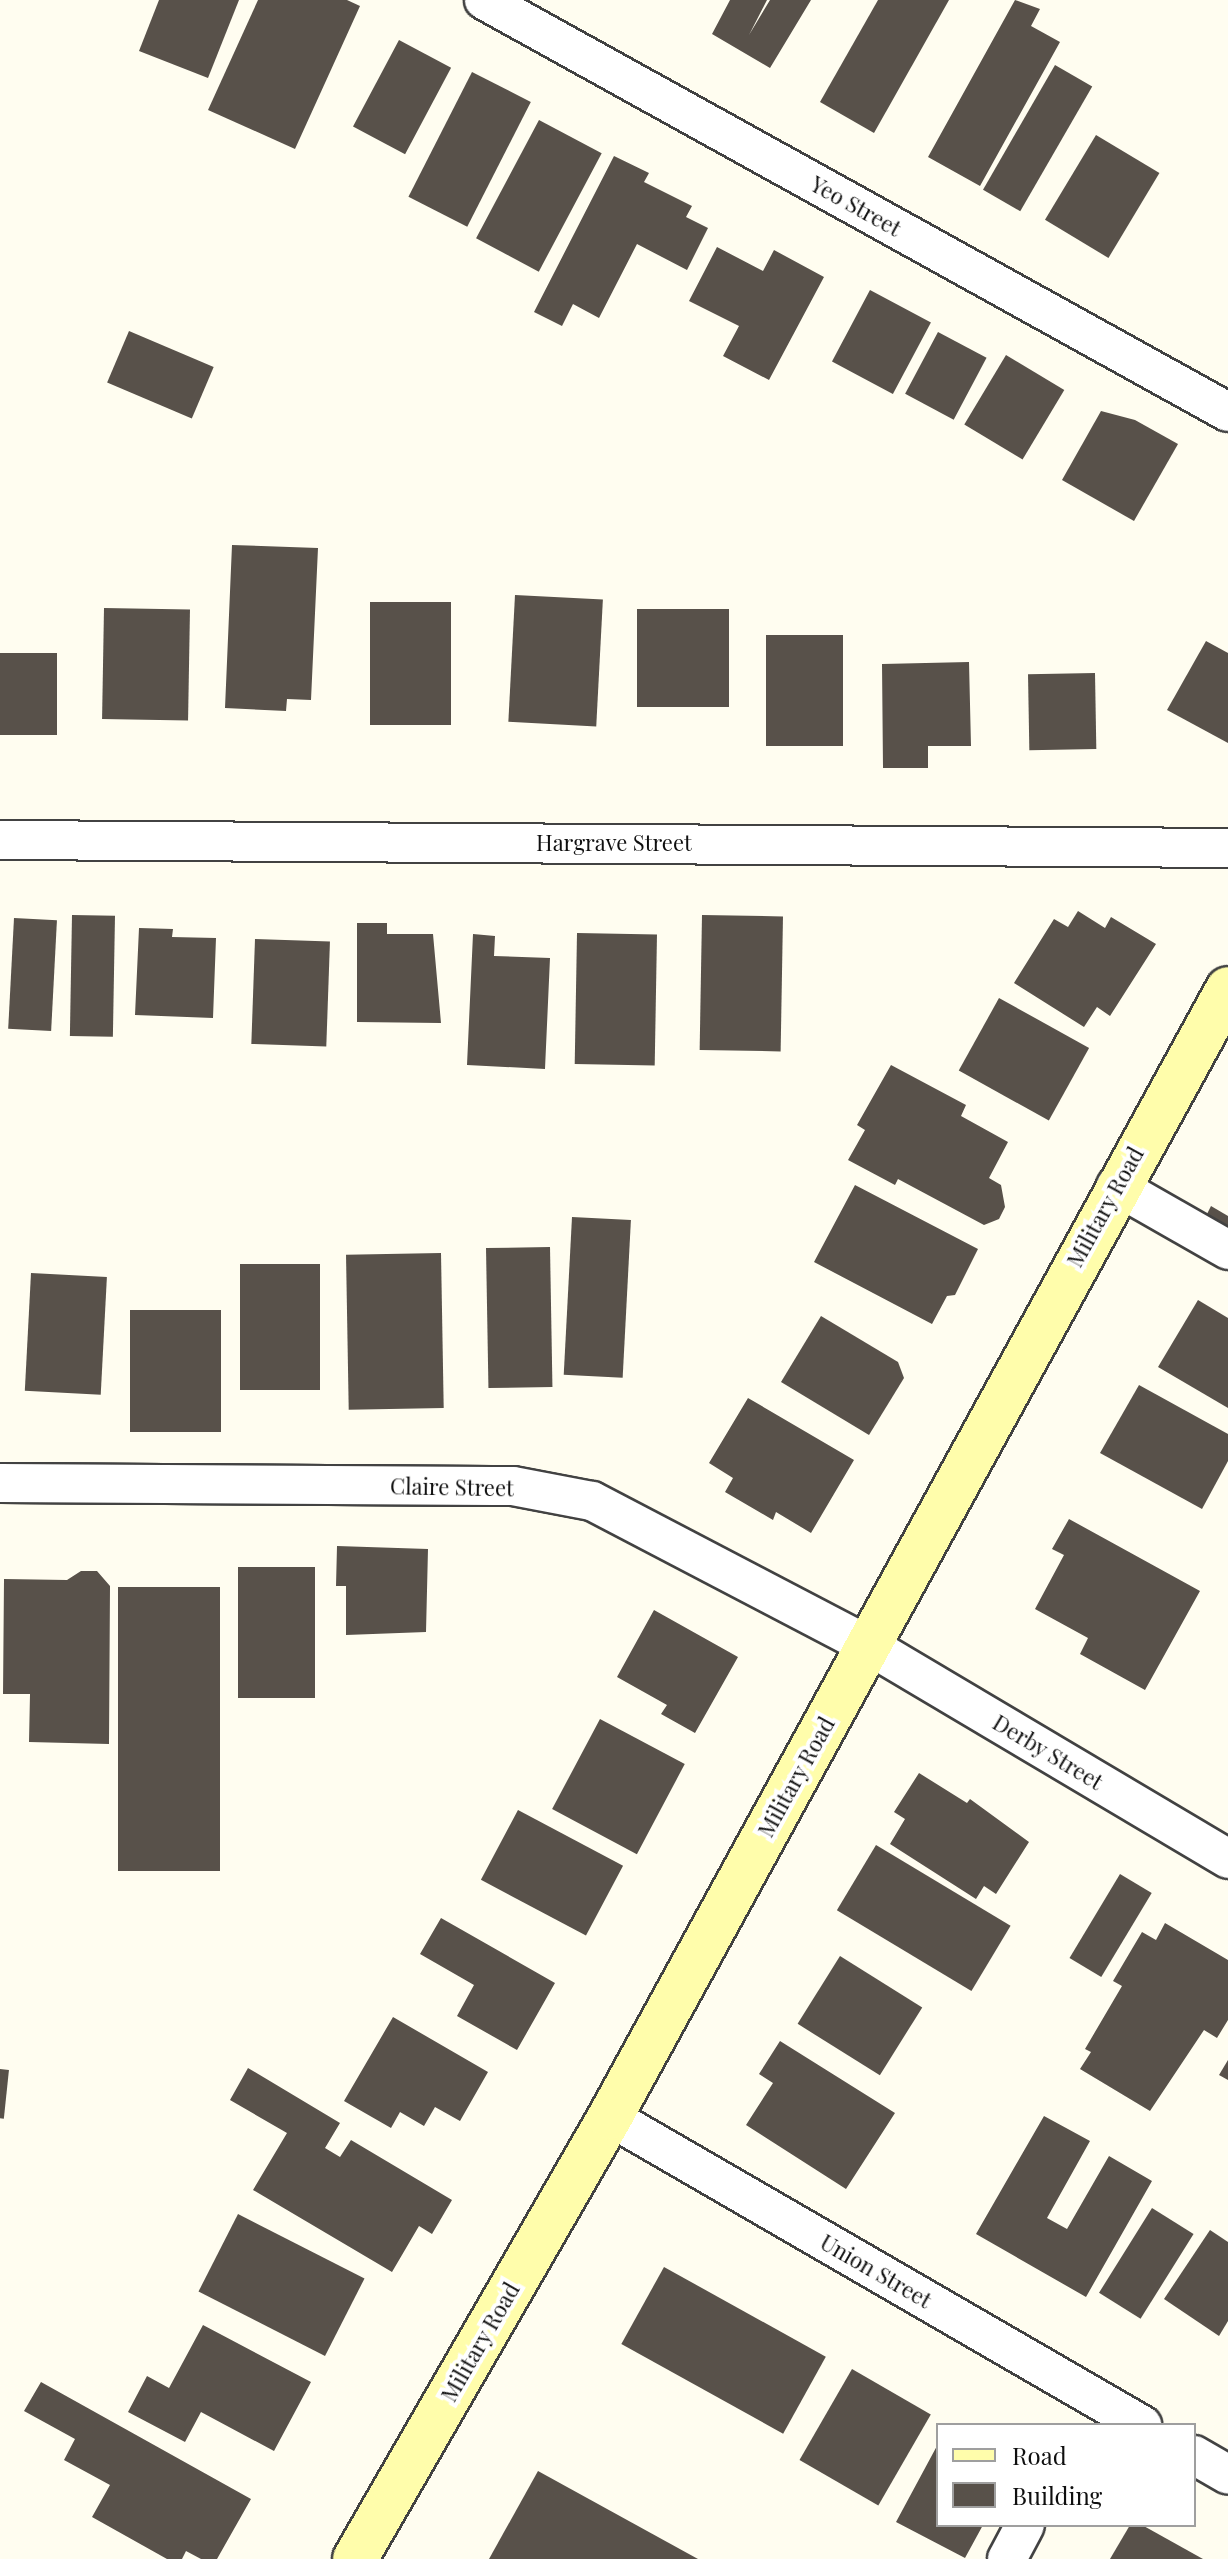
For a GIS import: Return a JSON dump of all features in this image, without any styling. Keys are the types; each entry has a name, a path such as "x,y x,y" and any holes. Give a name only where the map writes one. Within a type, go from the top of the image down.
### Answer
{"main road":[{"name":"Military Road","path":"355,2559 610,2117 1116,1186 1228,989"}],"street":[{"name":"Yeo Street","path":"484,0 1228,412"},
{"name":"Hargrave Street","path":"0,840 1228,848"},
{"path":"1116,1186 1228,1250"},
{"name":"Claire Street","path":"0,1483 513,1486 592,1501 868,1645"},
{"name":"Derby Street","path":"868,1645 1228,1859"},
{"name":"Union Street","path":"610,2117 1087,2412 1134,2423"},
{"path":"1196,2456 1228,2475"},
{"path":"1007,2559 1024,2527"}],"building":[{"path":"159,0 239,0 208,78 139,51"},
{"path":"258,0 347,0 360,6 295,149 208,110"},
{"path":"730,0 767,0 749,35 770,0 811,0 770,68 712,34"},
{"path":"878,0 949,0 874,133 820,102"},
{"path":"1015,0 1040,9 1031,26 1060,42 980,186 928,157"},
{"path":"399,40 451,68 405,154 353,127"},
{"path":"1055,65 1092,86 1020,211 983,190"},
{"path":"472,72 531,102 467,227 408,197"},
{"path":"539,120 602,153 539,272 476,238"},
{"path":"1096,135 1159,173 1108,258 1045,220"},
{"path":"614,156 649,173 644,182 692,206 686,217 708,228 687,270 637,244 599,318 573,304 562,326 534,312"},
{"path":"717,247 763,271 774,250 824,277 769,380 723,356 739,326 689,301"},
{"path":"870,290 931,322 893,394 832,362"},
{"path":"129,331 214,367 192,418 107,383"},
{"path":"938,332 987,358 954,420 905,394"},
{"path":"1006,355 1064,390 1023,459 964,424"},
{"path":"1101,411 1135,420 1178,444 1134,521 1062,480"},
{"path":"232,545 318,548 311,700 287,699 286,711 225,708"},
{"path":"515,595 603,600 596,726 508,722"},
{"path":"370,602 451,602 451,725 370,725"},
{"path":"104,608 190,610 188,720 102,719"},
{"path":"637,609 729,609 729,707 637,707"},
{"path":"766,635 843,635 843,746 766,746"},
{"path":"1206,641 1228,653 1228,743 1167,710"},
{"path":"0,653 57,653 57,735 0,735"},
{"path":"969,662 971,746 928,746 928,768 883,768 882,664"},
{"path":"1095,673 1096,749 1029,750 1028,674"},
{"path":"1078,911 1105,928 1111,917 1156,944 1110,1016 1097,1007 1084,1027 1014,983 1054,919 1068,927"},
{"path":"72,915 115,916 113,1037 70,1036"},
{"path":"702,915 783,916 781,1051 700,1050"},
{"path":"14,918 57,920 51,1031 8,1029"},
{"path":"357,923 387,923 387,934 433,934 441,1023 357,1022"},
{"path":"139,928 173,929 172,937 216,938 213,1018 135,1015"},
{"path":"577,933 657,934 655,1065 575,1064"},
{"path":"473,934 495,936 494,956 550,958 545,1069 467,1065"},
{"path":"255,939 330,942 326,1047 251,1044"},
{"path":"999,998 1089,1048 1049,1121 959,1071"},
{"path":"891,1065 966,1105 961,1116 1008,1142 989,1178 1001,1185 1005,1207 999,1219 984,1225 898,1179 895,1185 848,1160 865,1130 857,1125"},
{"path":"855,1185 978,1249 955,1295 947,1296 932,1324 814,1262"},
{"path":"1211,1206 1228,1216 1228,1236 1203,1222"},
{"path":"572,1217 631,1220 623,1378 564,1375"},
{"path":"550,1247 552,1387 488,1388 486,1248"},
{"path":"441,1253 444,1408 349,1410 346,1255"},
{"path":"240,1264 320,1264 320,1390 240,1390"},
{"path":"31,1273 107,1277 101,1395 25,1391"},
{"path":"1198,1300 1228,1318 1228,1408 1158,1367"},
{"path":"130,1310 221,1310 221,1432 130,1432"},
{"path":"821,1316 898,1362 904,1378 869,1435 781,1382"},
{"path":"1139,1385 1228,1434 1228,1461 1202,1509 1100,1453"},
{"path":"748,1398 854,1460 811,1533 776,1512 773,1520 725,1492 733,1478 709,1463"},
{"path":"1069,1519 1200,1591 1145,1690 1080,1654 1088,1638 1035,1609 1064,1555 1052,1549"},
{"path":"337,1546 428,1549 426,1632 346,1635 346,1586 336,1586"},
{"path":"238,1567 315,1567 315,1698 238,1698"},
{"path":"81,1571 97,1571 110,1586 109,1744 29,1742 30,1694 3,1694 4,1579 67,1580"},
{"path":"118,1587 220,1587 220,1871 118,1871"},
{"path":"654,1610 738,1657 695,1733 661,1714 667,1705 617,1677"},
{"path":"600,1719 685,1764 637,1854 552,1809"},
{"path":"919,1773 967,1803 970,1799 1029,1842 996,1894 984,1886 976,1899 890,1844 905,1819 894,1812"},
{"path":"518,1810 623,1866 586,1936 481,1880"},
{"path":"876,1845 1011,1926 971,1991 837,1910"},
{"path":"1120,1874 1152,1893 1101,1977 1070,1958"},
{"path":"441,1918 555,1983 517,2050 457,2016 474,1985 420,1954"},
{"path":"1165,1923 1228,1960 1228,2020 1217,2038 1204,2030 1150,2111 1080,2069 1091,2052 1085,2049 1122,1986 1113,1981 1142,1932 1156,1940"},
{"path":"840,1956 922,2007 880,2075 798,2024"},
{"path":"393,2017 488,2072 460,2121 435,2107 424,2126 400,2112 391,2128 344,2101"},
{"path":"780,2041 895,2113 846,2189 746,2125 773,2083 759,2074"},
{"path":"1228,2060 1228,2080 1219,2075"},
{"path":"248,2068 340,2123 325,2148 340,2157 351,2140 452,2200 432,2234 419,2226 392,2272 253,2190 287,2133 230,2100"},
{"path":"0,2069 9,2070 4,2119 0,2118"},
{"path":"1044,2116 1090,2141 1047,2218 1067,2229 1109,2156 1152,2181 1086,2297 976,2234"},
{"path":"1152,2208 1194,2234 1141,2319 1099,2293"},
{"path":"238,2214 365,2278 325,2356 199,2292"},
{"path":"1210,2230 1228,2242 1228,2321 1219,2336 1164,2299"},
{"path":"664,2267 826,2357 783,2434 621,2344"},
{"path":"203,2325 311,2382 274,2451 201,2412 185,2442 128,2412 147,2376 169,2388"},
{"path":"852,2369 931,2414 878,2505 800,2460"},
{"path":"41,2382 251,2499 217,2559 201,2559 186,2551 182,2559 167,2559 92,2517 110,2485 64,2460 75,2439 24,2411"},
{"path":"936,2448 936,2527 982,2527 965,2558 896,2522"},
{"path":"538,2471 698,2559 489,2559"},
{"path":"1129,2527 1146,2527 1203,2559 1110,2559"}]}
